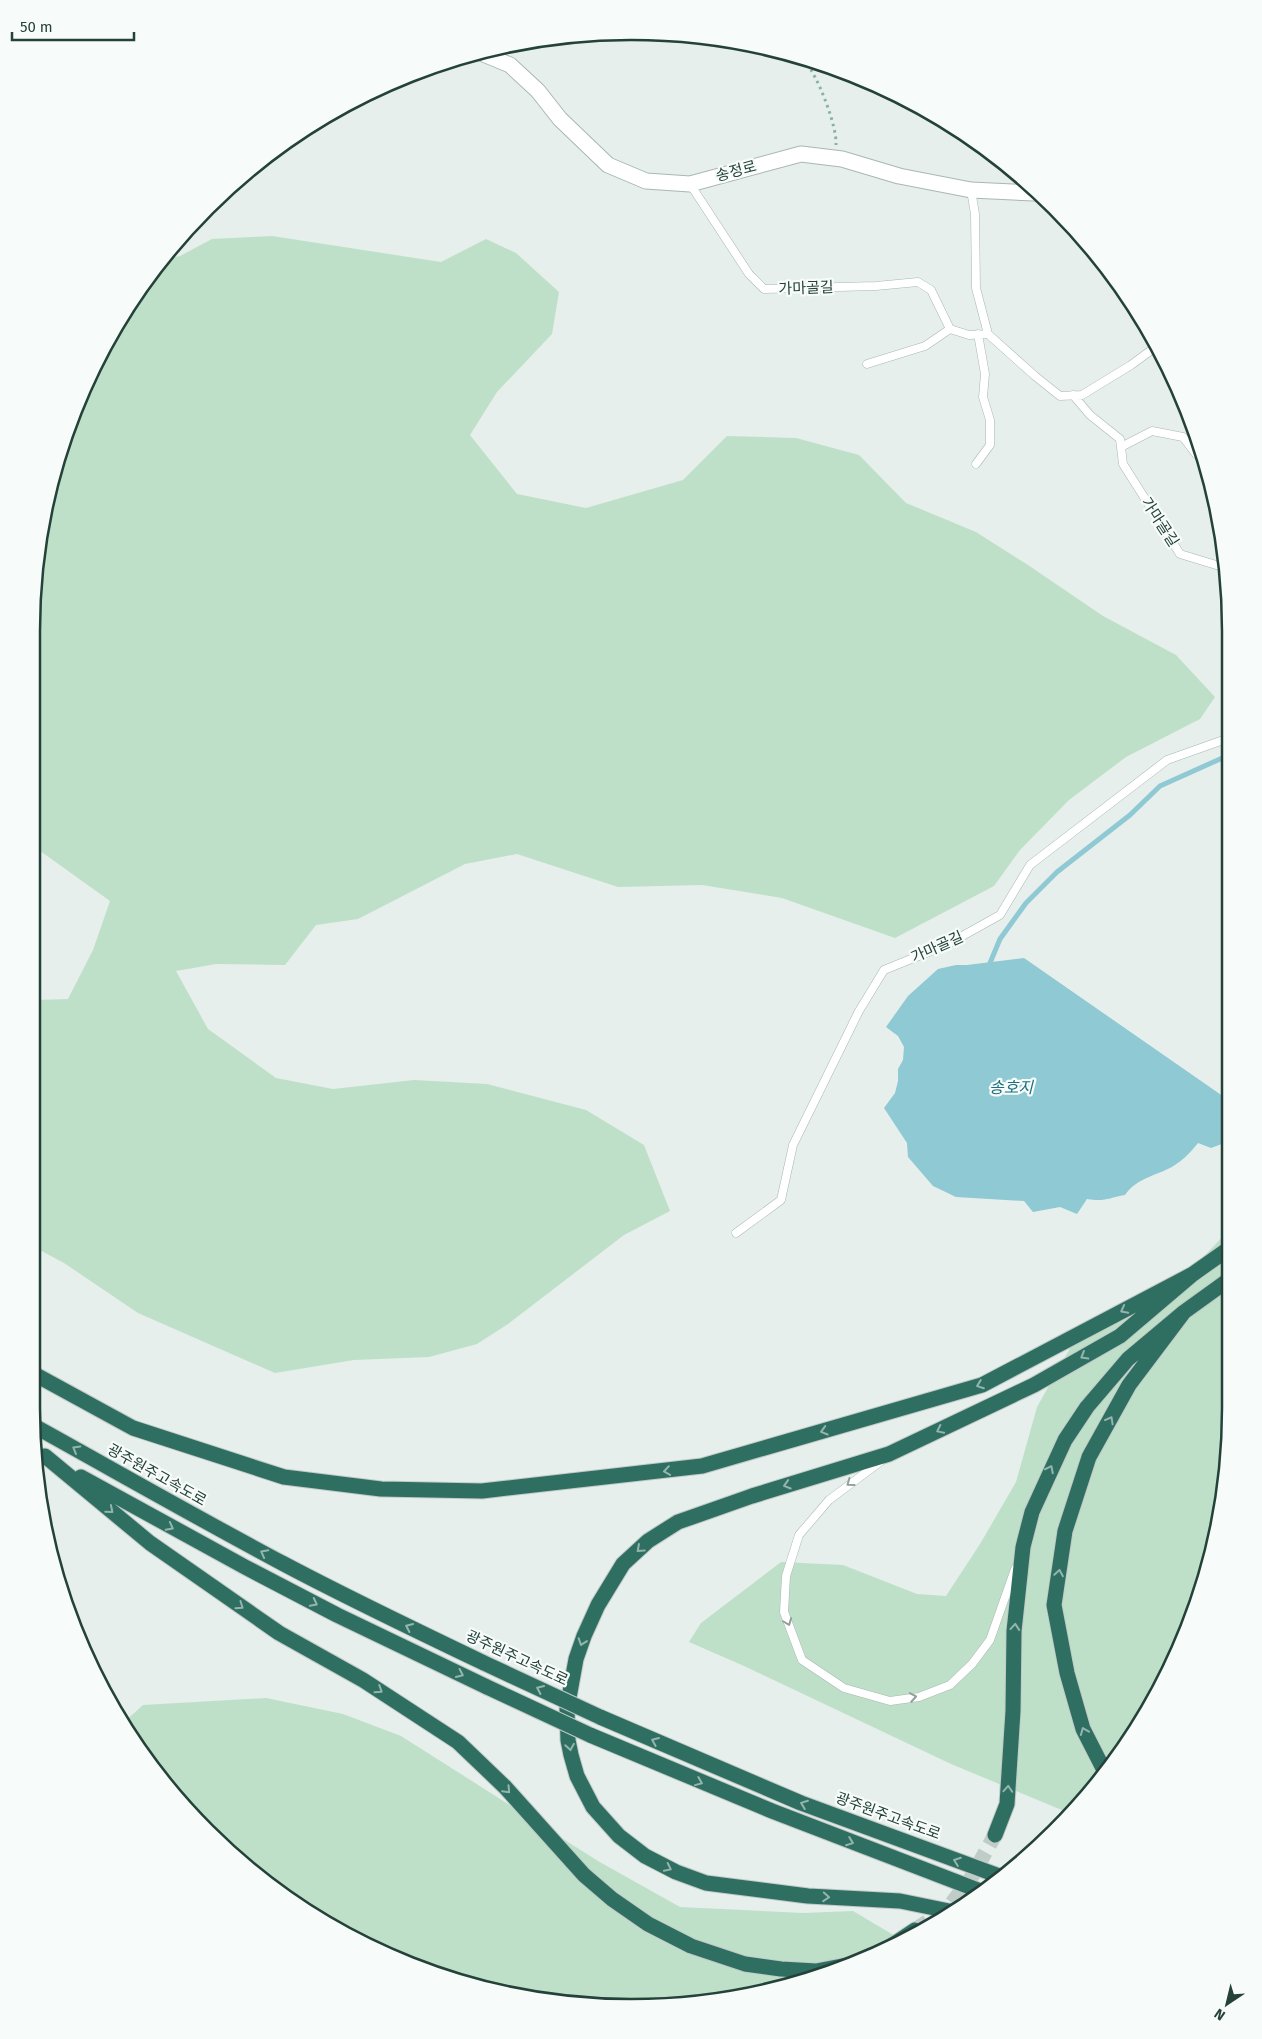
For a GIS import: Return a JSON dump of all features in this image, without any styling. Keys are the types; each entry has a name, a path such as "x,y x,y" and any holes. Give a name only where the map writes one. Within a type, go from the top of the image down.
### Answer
{"highway":[{"path":"942,1910 900,1901 808,1896 706,1883 676,1872 645,1856 619,1836 593,1807 578,1776 568,1740 568,1709 576,1660 584,1636 598,1605 623,1564 648,1541 678,1522 752,1496 889,1454 1034,1385 1120,1336 1193,1274 1222,1254"},
{"path":"40,1377 133,1428 284,1477 381,1489 482,1491 702,1466 982,1385 1193,1274"},
{"path":"995,1835 1007,1804 1013,1711 1014,1631 1023,1547 1032,1512 1047,1476 1087,1406 1128,1359 1184,1312 1222,1284"},
{"path":"1102,1765 1083,1728 1067,1673 1054,1605 1066,1531 1090,1457 1129,1385 1184,1312"},
{"name":"광주원주고속도로","path":"41,1430 285,1565 484,1663 600,1717 801,1802 994,1874"},
{"path":"42,1454 253,1572 337,1615 590,1735 781,1815 974,1889"},
{"path":"42,1455 150,1543 279,1633 363,1680 458,1742 505,1787 584,1875 612,1899 648,1924 691,1946 745,1964 812,1971"}],"street":[{"name":"송정로","path":"491,57 510,65 538,92 560,119 608,165 646,181 690,184 801,154 834,158 899,176 971,190 1027,193"}],"lane":[{"name":"가마골길","path":"690,184 749,274 764,289 876,286 918,282 931,290 950,329"},
{"path":"971,190 975,214 976,288 988,334 1035,376 1060,396 1082,395 1151,351"},
{"path":"867,364 925,346 950,329 969,335 988,334"},
{"path":"976,464 990,446 990,420 983,397 985,374 978,334"},
{"name":"가마골길","path":"1073,395 1090,415 1120,439 1123,464 1180,554 1218,566"},
{"path":"1121,447 1152,431 1183,437 1194,452"},
{"name":"가마골길","path":"736,1233 781,1200 793,1145 859,1011 884,970 948,944 1000,915 1030,865 1167,760 1222,740"},
{"path":"889,1454 829,1500 800,1535 786,1576 784,1612 802,1660 844,1688 890,1701 919,1697 950,1685 972,1664 990,1640 1023,1547"}],"path":[{"path":"808,67 824,98 836,136 834,158"}],"green space":[{"path":"272,236 441,262 486,239 516,253 559,292 552,334 497,392 470,435 517,494 586,508 683,480 727,436 796,438 859,455 906,503 976,532 1103,616 1176,655 1215,697 1200,719 1126,757 1069,800 1020,850 994,886 895,938 782,898 702,885 618,887 517,854 465,864 358,919 316,925 285,965 216,964 176,971 208,1029 276,1078 333,1089 414,1080 487,1084 586,1110 644,1145 670,1211 624,1235 508,1324 477,1344 429,1357 354,1360 275,1373 138,1313 64,1263 40,1250 40,1000 68,999 93,950 110,901 40,851 41,592 51,516 71,441 85,405 119,335 173,257 180,256 212,239"},
{"path":"1222,1237 1221,1447 1211,1523 1191,1598 1161,1669 1143,1704 1100,1768 1063,1811 951,1764 689,1642 701,1623 781,1562 843,1565 917,1594 946,1596 980,1544 1016,1482 1037,1407 1077,1336 1111,1308 1163,1300"},
{"path":"266,1698 343,1714 401,1736 598,1861 680,1907 803,1913 853,1911 895,1936 821,1968 784,1979 746,1988 670,1998 592,1998 554,1994 516,1988 441,1968 405,1954 335,1920 271,1877 241,1852 187,1798 162,1768 140,1736 128,1718 143,1705"}],"water":[{"name":"송호지","path":"1024,958 1222,1096 1222,1144 1211,1148 1198,1143 1176,1165 1141,1181 1125,1195 1102,1200 1087,1199 1077,1214 1060,1207 1033,1212 1024,1201 956,1197 933,1186 908,1157 907,1143 884,1108 895,1093 898,1069 903,1060 904,1047 898,1036 886,1027 908,996 938,969 956,965"}],"waterway":[{"path":"990,963 1000,939 1026,903 1057,872 1130,815 1160,786 1222,758"}],"tunnel":[{"path":"951,1904 971,1878 995,1835"}]}
